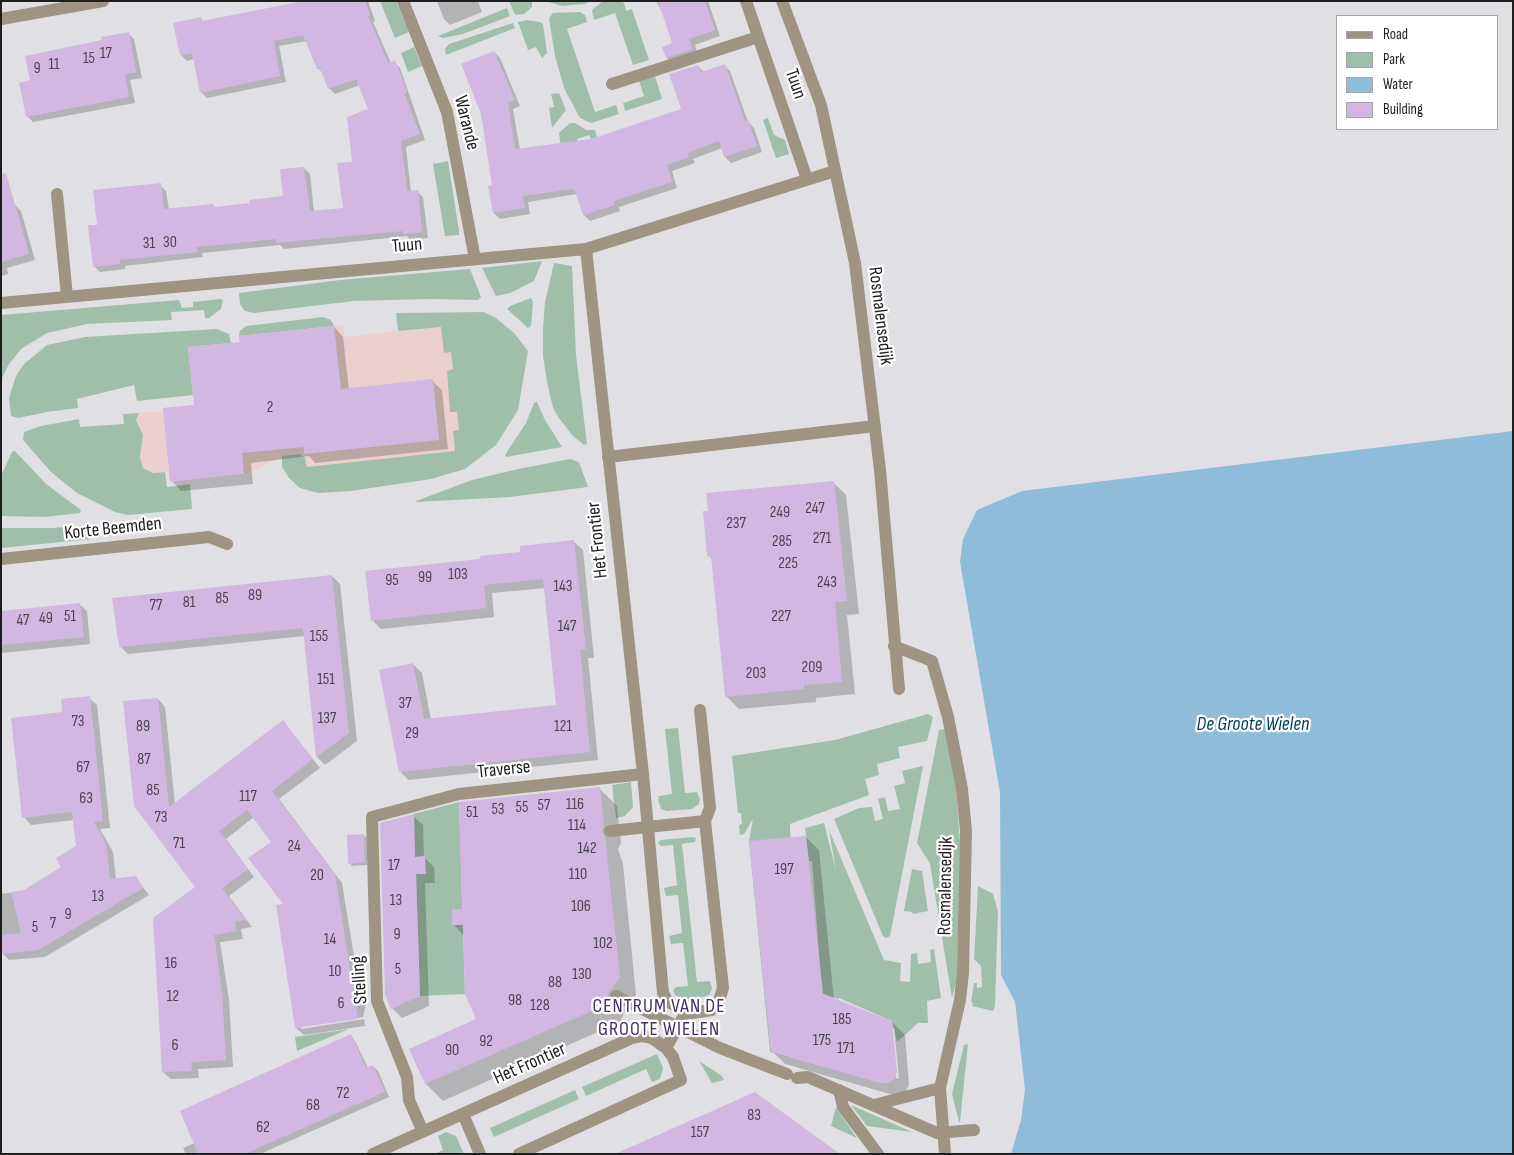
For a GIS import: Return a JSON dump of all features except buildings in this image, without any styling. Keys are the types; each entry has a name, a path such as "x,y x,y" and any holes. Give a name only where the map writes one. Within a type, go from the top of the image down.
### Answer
{"street":[{"path":"1,18 103,1"},
{"name":"Warande","path":"403,1 447,112 475,259"},
{"name":"Tuun","path":"746,1 807,179"},
{"name":"Rosmalensedijk","path":"782,1 821,105 855,263 875,426 899,689"},
{"path":"612,84 758,37"},
{"name":"Tuun","path":"1,303 586,250 835,171"},
{"path":"57,194 68,296"},
{"name":"Het Frontier","path":"586,250 642,774 663,993 668,1002 686,1012"},
{"path":"608,457 875,426"},
{"name":"Korte Beemden","path":"1,559 209,537 227,544"},
{"name":"Rosmalensedijk","path":"894,646 932,661 948,717 966,831 963,973 960,1000 940,1088 945,1154"},
{"path":"519,1154 681,1080 672,1057 666,1048 686,1012 712,1010 718,1004 723,988 705,821 710,808 700,710"},
{"name":"Traverse","path":"372,817 459,794 642,774"},
{"name":"Stelling","path":"372,817 377,1001 407,1077 409,1100 423,1132"},
{"path":"610,831 705,821"},
{"path":"616,996 720,1048 792,1076 808,1077 937,1133 974,1130"},
{"name":"Het Frontier","path":"373,1154 632,1038 642,1036 652,1038 666,1048"},
{"path":"874,1106 940,1088"},
{"path":"839,1090 843,1107 878,1154"},
{"path":"463,1114 480,1154"}],"shaded area":[{"path":"343,326 345,337 441,326 444,352 451,352 453,369 447,372 450,412 457,412 459,430 453,431 455,451 307,467 300,454 282,457 244,475 170,482 169,472 153,473 143,468 140,457 143,435 136,420 139,413 162,411 162,408 194,405 188,347 239,342 239,335"}],"green space":[{"path":"380,1 396,1 409,32 395,38"},
{"path":"509,1 532,1 532,7 524,14 515,15"},
{"path":"545,1 592,1 584,4 562,6"},
{"path":"603,1 620,1 624,3 626,11 632,9 649,60 633,65 615,13 594,20 592,10"},
{"path":"507,8 510,16 463,34 443,38 438,36"},
{"path":"580,12 585,15 587,22 567,29 595,112 616,105 619,114 591,123 580,118 564,88 555,56 549,18 553,13"},
{"path":"527,20 543,24 547,53 542,58 536,47 528,50 518,22"},
{"path":"513,23 515,28 446,55 445,49 449,44"},
{"path":"414,47 422,66 408,72 401,53"},
{"path":"655,76 662,99 625,111 623,103 644,96 639,81"},
{"path":"559,93 566,110 552,128 549,108 554,107 551,94"},
{"path":"768,118 774,135 785,140 789,154 776,158 763,120"},
{"path":"570,123 575,123 586,130 595,130 597,137 591,139 589,135 577,139 578,143 561,148 559,133"},
{"path":"448,161 459,235 445,236 433,164"},
{"path":"542,261 534,281 510,293 496,296 482,268"},
{"path":"554,263 572,266 576,355 587,444 584,445 572,435 553,408 547,382 543,356 543,328 545,302"},
{"path":"470,269 481,297 478,300 354,301 254,313 245,311 240,304 239,293 340,280"},
{"path":"531,298 533,302 531,326 528,328 507,309"},
{"path":"179,300 182,308 193,307 193,302 223,300 221,309 209,318 205,318 204,310 171,312 172,320 87,324 47,333 21,349 9,364 1,380 1,315"},
{"path":"484,312 496,318 514,333 528,351 518,410 496,445 465,469 431,479 351,491 318,493 300,488 289,478 282,467 282,456 300,454 305,458 307,467 455,451 453,431 459,430 457,412 450,412 447,371 453,369 451,352 444,353 441,327 398,331 396,313"},
{"path":"323,317 331,320 334,326 239,336 240,331 246,326"},
{"path":"217,329 229,334 231,343 188,347 193,395 137,401 134,385 77,399 78,408 18,418 11,416 9,398 16,376 23,365 47,345 85,337"},
{"path":"537,402 545,420 562,447 506,457 505,455 526,423 534,403"},
{"path":"139,413 136,420 143,435 140,457 143,468 153,473 165,472 167,487 190,484 192,509 128,515 115,512 77,493 51,472 23,440 24,432 41,426 79,419 80,427 124,424 123,414"},
{"path":"15,451 46,484 81,510 80,513 45,517 1,516 1,476 12,452"},
{"path":"570,459 579,462 588,487 510,497 416,501 472,480"},
{"path":"89,525 91,527 91,539 1,548 1,528 52,528"},
{"path":"928,714 933,717 927,741 898,747 900,758 877,764 879,775 865,779 869,795 790,824 792,899 788,1057 770,1052 749,841 753,819 744,834 740,835 741,813 738,813 732,756 835,740"},
{"path":"678,728 685,793 697,792 700,799 699,804 692,809 667,811 661,809 658,800 659,796 672,794 665,729"},
{"path":"945,729 956,787 960,843 957,980 952,998 930,864 917,843 939,730"},
{"path":"923,766 890,936 886,938 883,936 834,819 859,808 872,807 875,821 883,819 878,799 885,797 888,811 900,809 894,786 905,783 902,771"},
{"path":"631,782 633,807 625,816 616,818 612,785"},
{"path":"459,802 465,994 420,996 416,874 425,874 425,856 415,857 414,814"},
{"path":"824,823 836,870 829,830 884,960 901,963 900,981 910,982 911,954 917,953 918,964 931,962 930,950 934,949 941,998 927,1001 928,1023 918,1023 897,1042 892,1021 839,998 822,993 812,861 809,861 805,828"},
{"path":"696,838 695,842 682,844 697,982 710,981 712,989 709,995 704,997 681,999 675,995 673,990 676,987 688,986 683,943 671,944 669,936 682,933 678,895 666,896 664,888 677,885 673,845 661,846 658,843 661,840"},
{"path":"912,869 922,871 928,911 913,914 912,912 904,911"},
{"path":"978,886 993,894 998,911 995,1006 993,1011 972,1006 973,1003 971,1002 974,983 977,983 977,988 982,987 981,966 974,959"},
{"path":"349,1029 297,1051 295,1037"},
{"path":"968,1044 959,1122 952,1094 964,1045"},
{"path":"657,1054 663,1068 660,1079 652,1082 646,1069 586,1096 582,1087"},
{"path":"699,1061 722,1076 724,1080 712,1083"},
{"path":"575,1090 579,1099 494,1137 490,1128"},
{"path":"851,1105 912,1132 867,1126"},
{"path":"836,1107 837,1109 857,1138 831,1126"},
{"path":"446,1132 456,1136 464,1154 435,1154 443,1150 438,1136"}],"water":[{"name":"De Groote Wielen","path":"1513,431 1513,1154 1011,1154 1021,1120 1025,1089 1015,1002 1001,975 1000,793 960,562 963,539 977,510 1022,491"}],"district":[{"name":"CENTRUM VAN DE GROOTE WIELEN","path":"659,1018"}]}
